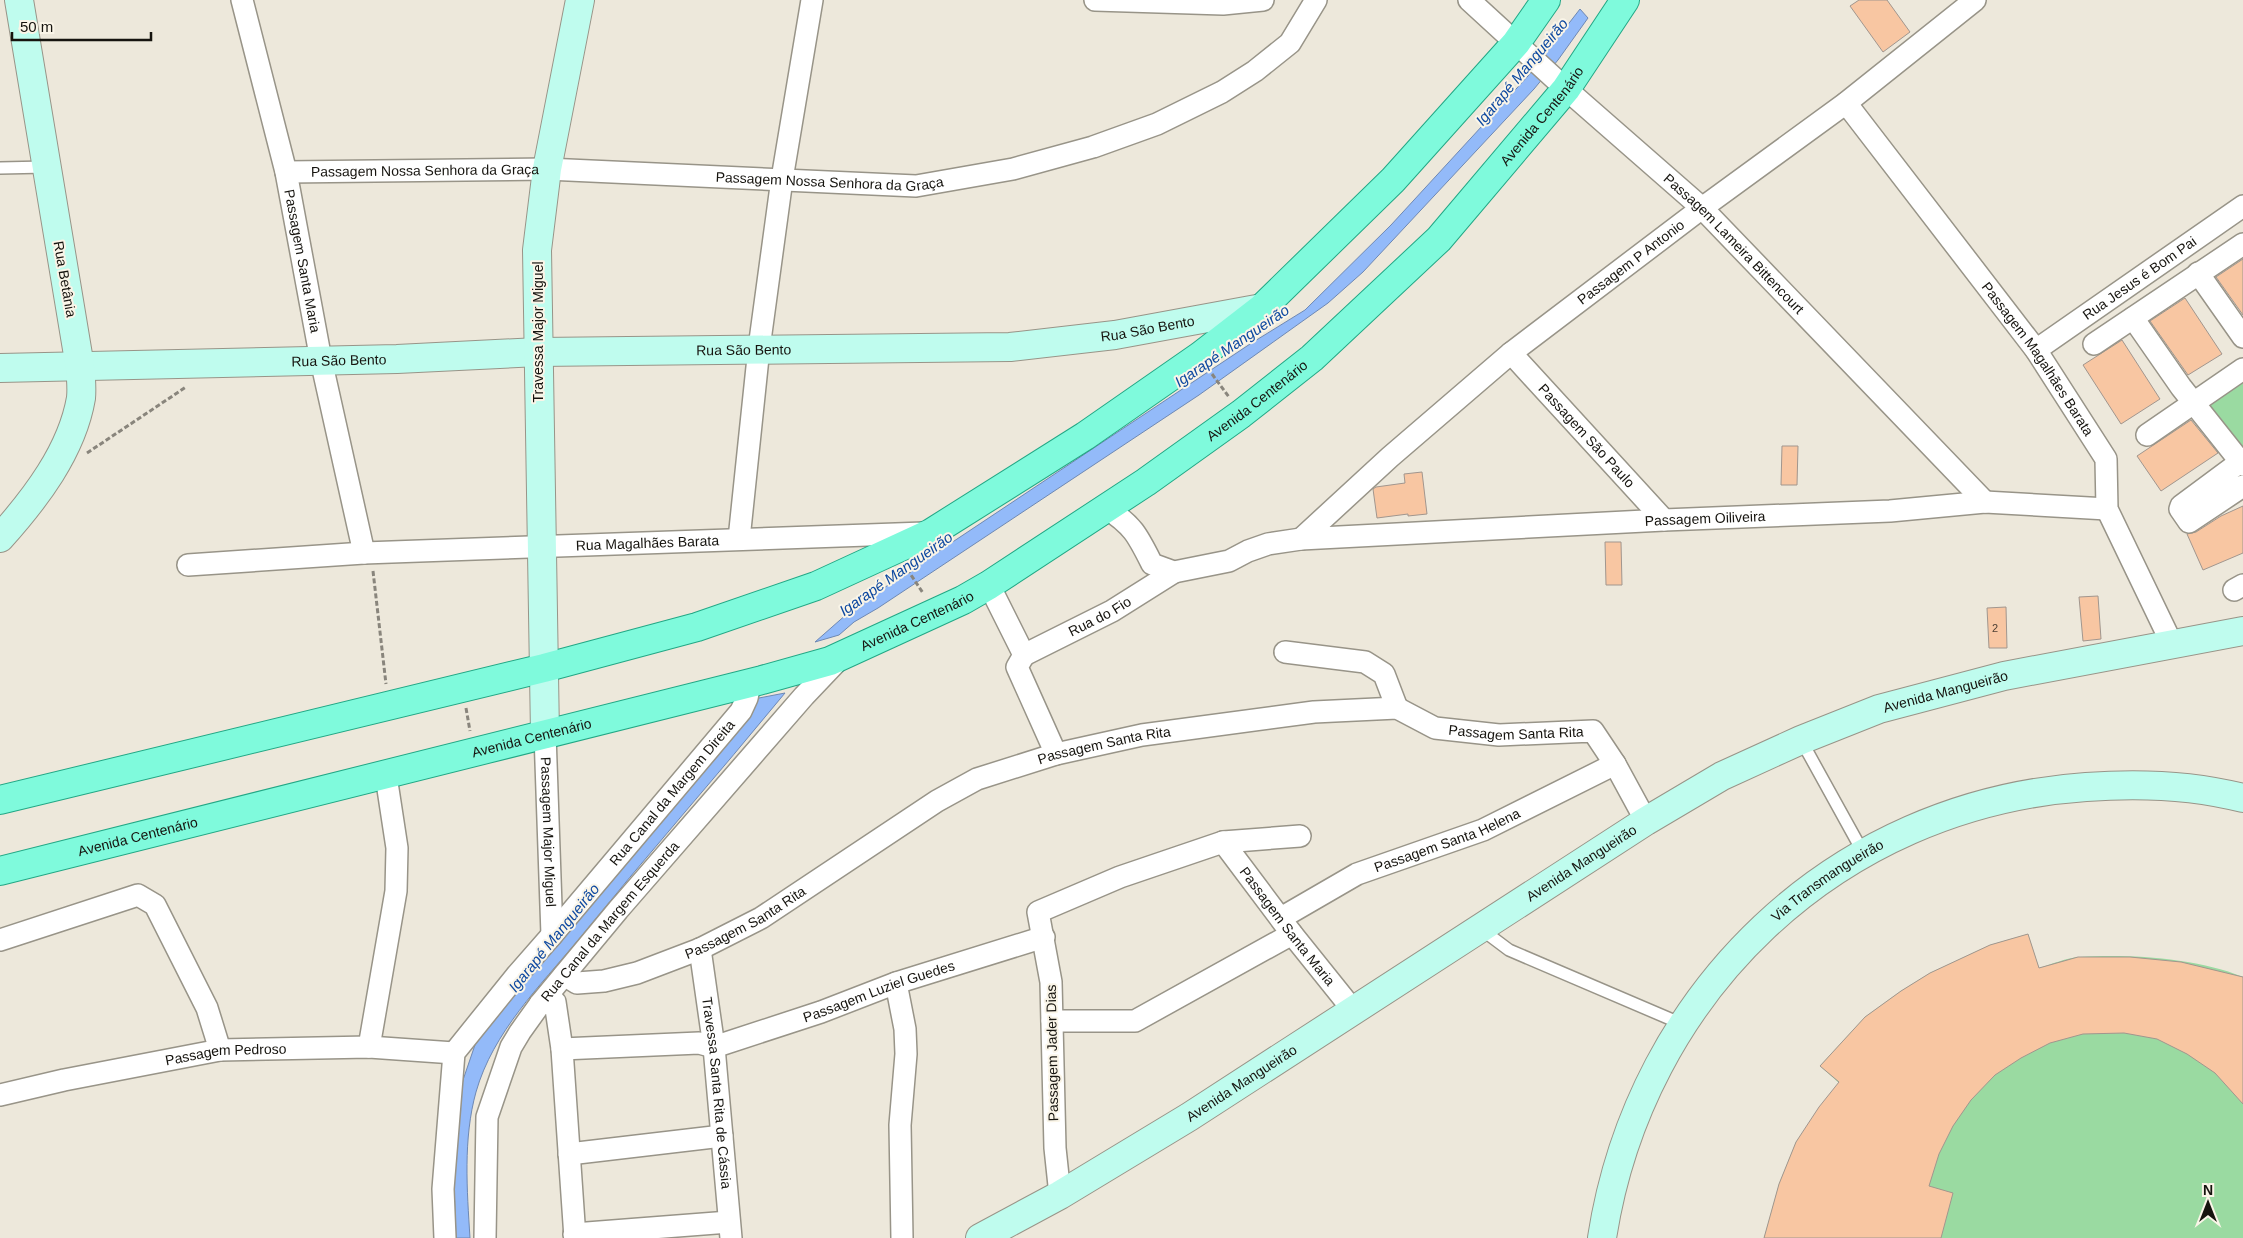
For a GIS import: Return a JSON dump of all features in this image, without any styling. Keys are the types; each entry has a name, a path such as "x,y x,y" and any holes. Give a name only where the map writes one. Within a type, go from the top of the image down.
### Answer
{"main road":[{"path":"0,800 544,668 697,627 816,586 931,533 1085,436 1200,356 1262,308 1393,180 1520,47 1546,0"},
{"name":"Avenida Centenário","path":"0,871 750,684 830,661 963,600 1106,508 1241,414 1318,352 1439,239 1563,86 1625,0"}],"street":[{"name":"Rua Betânia","path":"0,538 45,481 60,454 75,419 81,396 80,366 19,0"},
{"name":"Passagem Santa Maria","path":"242,0 286,172 321,360 367,553"},
{"name":"Travessa Major Miguel","path":"544,668 538,250 547,169 580,0"},
{"path":"739,540 759,348 782,178 812,0"},
{"path":"1095,0 1223,4 1263,0"},
{"name":"Passagem Nossa Senhora da Graça","path":"286,172 547,169 782,178 916,186 1012,169 1093,147 1157,124 1222,92 1255,71 1290,43 1316,0"},
{"name":"Passagem Lameira Bittencourt","path":"1469,0 1563,86 1702,208 1984,502"},
{"name":"Passagem P Antonio","path":"1301,540 1390,457 1511,353 1702,208 1846,103 1975,0"},
{"name":"Passagem Magalhães Barata","path":"1846,103 2036,350 2106,459 2107,509 2172,644"},
{"name":"Rua Jesus é Bom Pai","path":"2036,350 2243,206"},
{"path":"2094,344 2243,244"},
{"path":"2198,273 2243,337"},
{"name":"Rua São Bento","path":"0,368 321,360 538,352 759,348 1010,347 1115,335 1262,308"},
{"path":"2133,318 2180,387 2242,462 2181,506 2180,508 2189,522 2243,486"},
{"name":"Passagem São Paulo","path":"1511,353 1664,520"},
{"path":"2147,435 2243,369"},
{"name":"Passagem Oiliveira","path":"1174,572 1229,561 1248,551 1268,544 1301,540 1664,520 1890,511 1984,502 2107,509"},
{"path":"1106,508 1126,520 1141,542 1152,564 1174,572"},
{"name":"Rua Magalhães Barata","path":"188,565 367,553 931,533"},
{"name":"Rua do Fio","path":"1024,655 1112,611 1174,572"},
{"path":"989,585 1024,655 1016,667 1056,754"},
{"name":"Avenida Mangueirão","path":"980,1238 1060,1195 1189,1117 1646,821 1722,776 1801,740 1879,709 2004,676 2243,631"},
{"path":"1285,652 1365,662 1384,674 1396,708"},
{"name":"Rua Canal da Margem Esquerda","path":"485,1238 487,1117 511,1047 540,1004 564,975 702,813 843,655"},
{"name":"Passagem Major Miguel","path":"544,668 552,936"},
{"name":"Rua Canal da Margem Direita","path":"454,1053 516,976 552,936 741,711 747,698 750,684"},
{"name":"Passagem Santa Rita","path":"564,975 577,983 604,980 638,973 700,949 761,918 937,801 977,779 1056,754 1142,735 1314,712 1396,708 1435,728 1499,735 1592,731 1615,764 1646,821"},
{"name":"Passagem Santa Helena","path":"1052,1021 1135,1021 1286,926 1357,874 1483,830 1615,764"},
{"path":"369,1047 396,891 397,848 386,776"},
{"name":"Via Transmangueirão","path":"1602,1238 1613,1180 1630,1126 1653,1073 1682,1024 1716,978 1754,935 1798,897 1845,864 1895,837 1948,815 2003,798 2060,788 2118,784 2175,787 2243,798"},
{"path":"1223,842 1300,836"},
{"name":"Passagem Santa Maria","path":"1223,842 1286,926 1353,1010"},
{"name":"Passagem Jader Dias","path":"1060,1195 1055,1148 1051,982 1038,912 1120,877 1223,842"},
{"path":"0,940 138,895 155,905 207,1008 220,1050"},
{"name":"Passagem Luziel Guedes","path":"714,1047 821,1012 896,983 1044,937"},
{"name":"Travessa Santa Rita de Cássia","path":"700,949 714,1047 730,1230"},
{"path":"896,983 905,1029 906,1054 900,1125 902,1238"},
{"path":"540,1004 555,1002 562,1049 574,1236 730,1230"},
{"path":"562,1049 699,1043 714,1047"},
{"name":"Passagem Pedroso","path":"0,1095 64,1080 220,1050 369,1047 454,1053"},
{"path":"445,1238 443,1189 454,1053"},
{"path":"569,1154 722,1136"}],"lane":[{"path":"0,168 46,167"},
{"path":"1801,740 1864,854"},
{"path":"1479,928 1509,950 1682,1024"}],"path":[{"path":"1207,366 1231,400"},
{"path":"85,454 189,384"},
{"path":"367,553 388,705"},
{"path":"904,564 923,594"},
{"path":"462,688 475,752"}],"green space":[{"path":"2243,369 2243,460 2194,402"},
{"path":"2028,934 2039,968 2080,957 2120,956 2163,959 2205,965 2243,977 2243,1238 1764,1238 1779,1184 1796,1142 1839,1083 1820,1066 1865,1017 1901,991 1930,973 1990,945"}],"water":[{"path":"1580,9 1588,18 1558,60 1534,89 1363,272 1328,303 1199,395 854,622 839,635 815,642 848,613 894,581 1250,344 1305,310 1391,225 1528,76"},
{"path":"785,693 534,992 494,1049 476,1092 469,1128 467,1165 470,1238 456,1238 452,1135 463,1080 477,1039 759,698"}],"building":[{"path":"1859,0 1887,0 1910,32 1883,52 1850,6"},
{"path":"2243,259 2243,315 2216,277"},
{"path":"2185,298 2222,354 2188,375 2150,321"},
{"path":"2122,340 2160,399 2121,424 2083,365"},
{"path":"2191,420 2218,453 2161,491 2137,456"},
{"path":"1782,446 1798,446 1797,485 1781,485"},
{"path":"1422,472 1427,514 1408,516 1408,514 1377,518 1373,489 1405,483 1404,474"},
{"path":"2243,506 2243,553 2203,570 2187,534 2196,532 2221,516"},
{"path":"1605,542 1621,542 1622,585 1606,585"},
{"path":"2098,596 2101,639 2083,641 2079,597"},
{"path":"2006,607 2007,648 1989,648 1987,608"},
{"path":"2028,934 2039,968 2078,957 2130,957 2181,962 2243,977 2243,1104 2215,1073 2187,1054 2157,1039 2124,1033 2083,1034 2050,1043 2021,1058 1995,1075 1971,1100 1953,1126 1939,1154 1929,1186 1953,1193 1941,1238 1764,1238 1779,1184 1796,1142 1819,1107 1839,1082 1820,1066 1865,1017 1901,991 1930,973 1990,945"}],"water label":[{"name":"Igarapé Mangueirão","path":"1522,72"},
{"name":"Igarapé Mangueirão","path":"1232,346"},
{"name":"Igarapé Mangueirão","path":"896,574"},
{"name":"Igarapé Mangueirão","path":"554,938"}]}
